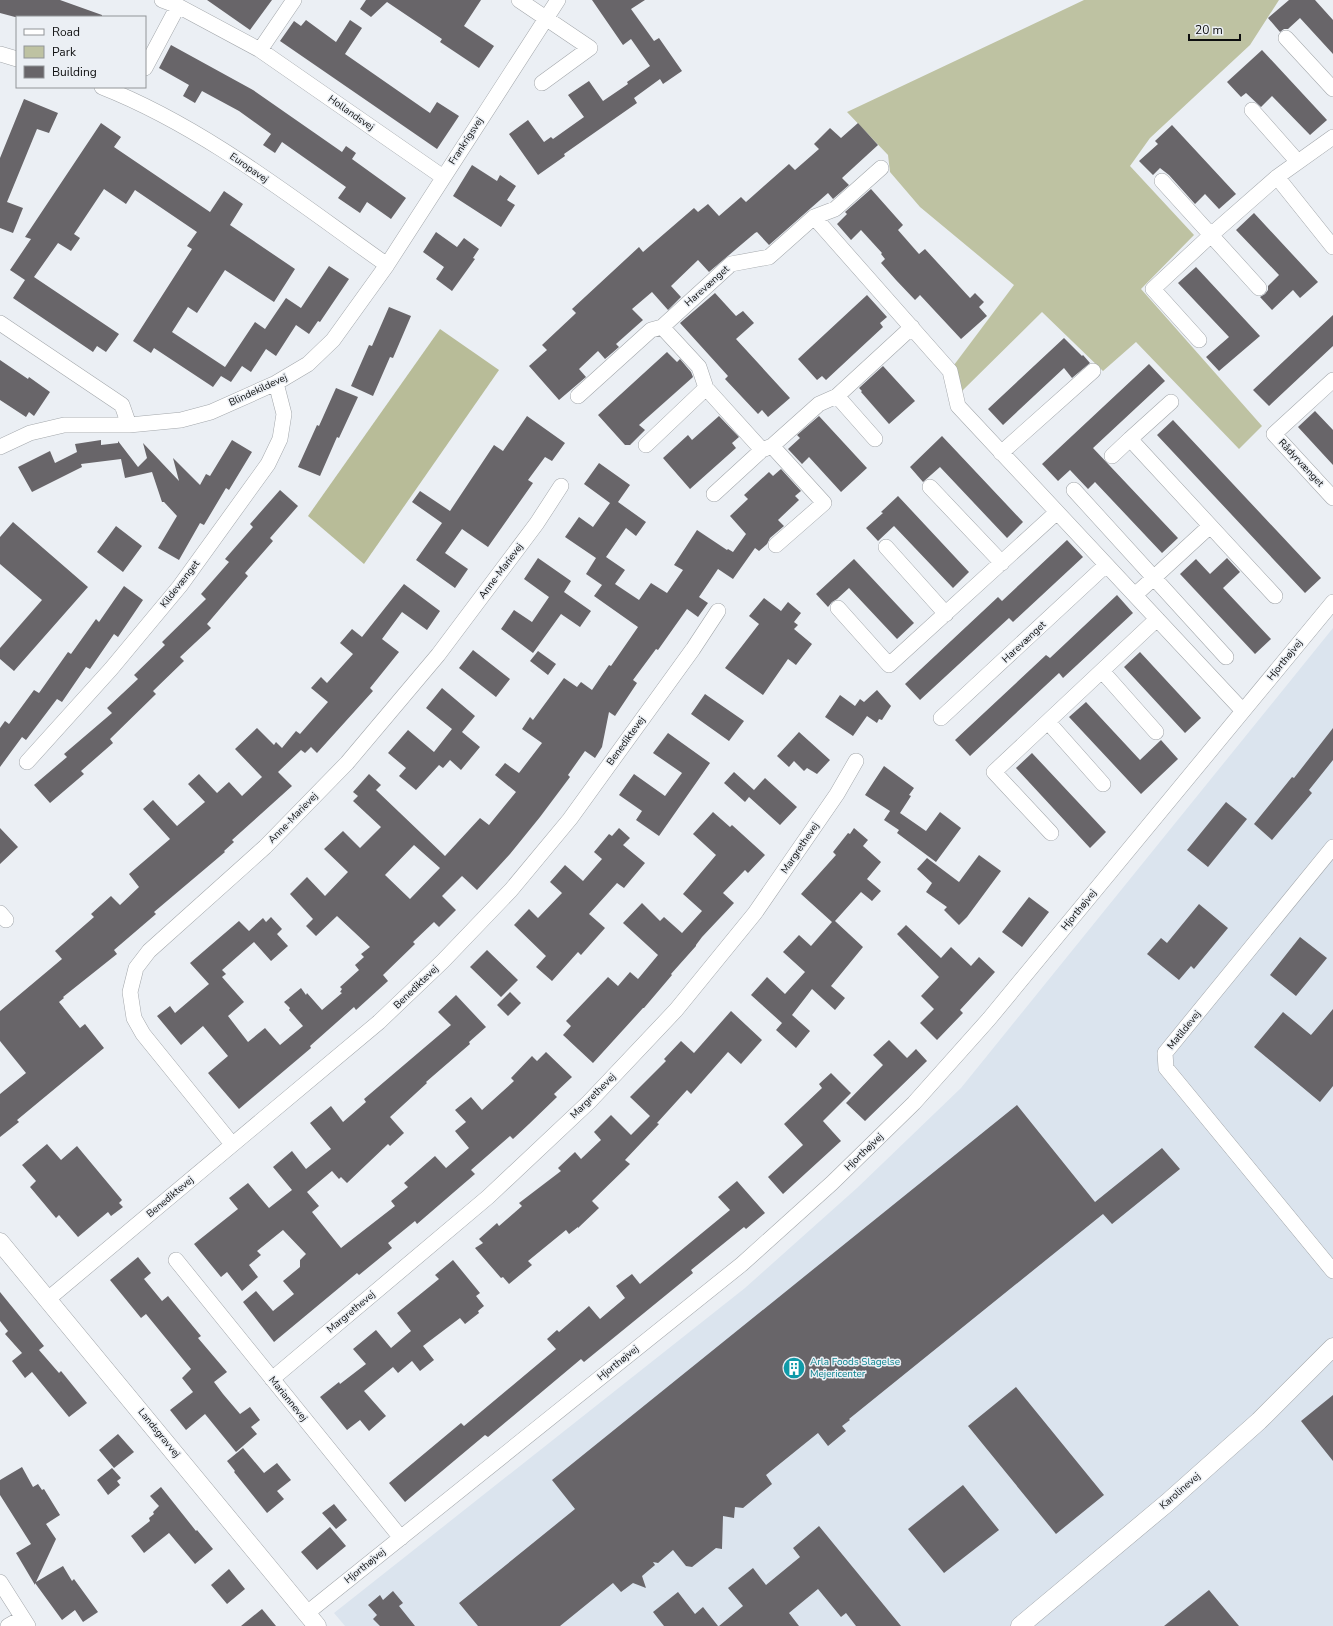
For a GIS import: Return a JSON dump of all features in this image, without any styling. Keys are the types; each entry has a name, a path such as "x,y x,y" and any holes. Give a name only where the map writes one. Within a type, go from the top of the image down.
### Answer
{"street":[{"name":"Hollandsvej","path":"162,0 178,6 260,50 443,177"},
{"path":"260,50 294,0"},
{"path":"518,0 590,48 542,83"},
{"name":"Frankrigsvej","path":"387,265 558,0"},
{"path":"146,66 178,6"},
{"path":"1286,38 1333,89"},
{"path":"0,54 16,59"},
{"name":"Europavej","path":"108,88 132,92 224,150 387,265"},
{"path":"1252,110 1298,162"},
{"path":"1199,340 1153,289 1277,177 1333,137"},
{"name":"Harevænget","path":"578,396 651,330 662,327 731,264 769,258 814,217 835,209 881,168"},
{"path":"1277,177 1330,238"},
{"path":"1162,181 1259,288"},
{"path":"814,217 950,371 958,406 1243,711"},
{"name":"Blindekildevej","path":"0,447 30,433 64,425 129,425 181,420 211,412 276,383 308,364 333,340 387,265"},
{"path":"0,323 122,405 129,425"},
{"path":"662,327 699,367 706,388 824,503 776,545"},
{"path":"714,494 819,404 837,396 912,327"},
{"path":"1001,453 1093,370"},
{"name":"Rådyrvænget","path":"1333,380 1274,434 1333,498"},
{"name":"Kildevænget","path":"27,762 111,669 180,586 268,464 280,439 284,414 276,383"},
{"path":"646,445 706,388"},
{"path":"837,396 875,439"},
{"path":"1112,456 1171,402"},
{"path":"1130,439 1275,596"},
{"name":"Anne-Marievej","path":"232,1144 143,1034 134,1018 130,992 136,968 149,951 265,847 347,763 438,655 537,523 561,486"},
{"path":"930,487 1002,563"},
{"path":"1074,490 1226,657"},
{"path":"838,608 890,665 1058,512"},
{"path":"1135,595 1210,526"},
{"path":"886,547 946,614"},
{"name":"Harevænget","path":"941,718 1106,565"},
{"name":"Hjorthøjvej","path":"312,1620 401,1538 742,1264 832,1183 908,1108 989,1019 1333,602"},
{"name":"Benediktevej","path":"48,1299 379,1022 443,961 511,890 570,819 693,649 718,611"},
{"path":"1051,833 994,772 1158,619"},
{"path":"1102,671 1156,732"},
{"path":"1048,722 1103,784"},
{"name":"Margrethevej","path":"272,1379 488,1197 589,1102 676,1010 755,913 837,794 856,761"},
{"name":"Matildevej","path":"1333,847 1165,1053 1166,1068 1333,1271"},
{"name":"Landsgravvej","path":"0,1242 312,1620"},
{"name":"Mariannevej","path":"176,1260 401,1538"},
{"name":"Karolinevej","path":"1020,1626 1166,1504 1253,1426 1333,1347"},
{"path":"0,1582 25,1622 8,1626"}],"shaded area":[{"path":"1333,628 1333,1626 345,1626 334,1613 745,1288 857,1188 961,1088"}],"green space":[{"path":"1084,0 1279,0 1250,45 1150,138 1130,166 1194,235 1141,289 1262,426 1239,449 1136,342 1103,371 1042,312 962,391 954,365 1014,285 920,207 890,172 888,155 847,112"},
{"path":"440,329 499,370 364,564 308,516"}],"building":[{"path":"0,0 60,0 102,16 15,17 0,13"},
{"path":"207,0 272,0 250,30"},
{"path":"366,0 481,0 464,26 494,46 479,68 440,42 442,39 387,2 371,17 360,9"},
{"path":"592,0 645,0 631,9 654,41 659,38 682,71 663,84 660,79 634,98 637,103 564,154 565,156 538,175 509,134 528,120 544,142 551,137 553,139 584,117 568,95 589,81 603,101 628,84 627,82 650,66 631,39 623,45"},
{"path":"1289,0 1315,0 1333,20 1333,54 1300,18 1288,29 1284,29 1280,32 1268,18"},
{"path":"306,20 336,42 350,20 362,28 345,54 430,113 437,102 459,116 437,149 280,41 294,21 301,26"},
{"path":"171,45 253,90 342,152 346,146 356,153 352,159 406,198 391,219 367,202 360,213 338,198 346,187 282,142 275,153 263,145 271,134 239,111 202,91 195,103 183,96 189,85 159,68"},
{"path":"1262,50 1327,120 1310,135 1272,96 1261,107 1246,93 1241,97 1227,82"},
{"path":"24,99 58,113 49,133 37,129 7,202 23,208 13,233 0,228 0,158"},
{"path":"101,123 121,137 114,147 210,212 224,191 243,204 230,225 295,269 274,302 225,270 197,313 188,307 172,332 225,367 255,322 265,329 286,298 301,308 329,266 349,279 320,322 318,321 309,334 296,325 276,356 266,349 251,372 242,366 231,382 221,376 213,387 154,348 151,353 133,341 192,249 187,246 197,232 135,190 126,204 104,189 74,234 80,238 71,251 58,243 34,277 119,334 106,352 97,346 93,352 13,298 25,280 10,270 31,239 25,237"},
{"path":"858,123 878,145 842,178 849,185 833,199 828,193 769,245 757,232 709,272 698,260 671,286 681,297 668,310 652,292 632,309 643,320 616,344 619,347 605,359 598,351 579,369 586,377 559,400 529,366 547,350 542,345 576,313 572,309 639,247 643,252 694,208 698,212 708,204 719,216 741,197 746,202 789,164 795,170 819,149 814,144 830,128 841,138"},
{"path":"1172,125 1236,194 1219,209 1205,194 1195,204 1169,175 1160,168 1153,175 1139,161 1158,144 1155,141"},
{"path":"472,165 497,181 500,175 516,186 507,200 515,205 501,227 453,196"},
{"path":"871,189 903,225 898,230 919,254 925,249 970,298 975,293 984,302 979,307 987,316 961,339 920,295 915,300 896,280 881,263 885,259 881,254 882,253 861,230 851,240 837,224 847,214 845,212"},
{"path":"1254,213 1318,282 1300,298 1293,290 1272,310 1260,297 1265,294 1268,290 1268,286 1279,275 1236,230"},
{"path":"436,232 457,247 464,238 479,249 473,258 475,259 452,291 436,279 444,267 423,252"},
{"path":"1196,267 1260,336 1219,371 1206,357 1229,337 1178,283"},
{"path":"715,293 736,316 743,311 754,323 736,339 790,398 768,417 762,410 758,414 725,379 728,376 680,323"},
{"path":"867,295 887,317 880,323 883,327 826,380 822,376 817,380 798,359"},
{"path":"389,307 411,316 393,358 390,357 373,396 351,386 369,345 372,346"},
{"path":"1333,315 1333,346 1269,406 1253,390"},
{"path":"1064,338 1090,363 1072,378 1064,368 1003,425 988,409"},
{"path":"667,352 677,362 680,359 691,372 693,377 639,425 645,430 630,445 625,445 598,415"},
{"path":"0,360 28,379 29,377 50,392 34,416 29,412 26,417 0,400"},
{"path":"1149,364 1165,381 1093,448 1178,538 1162,553 1095,482 1088,489 1070,470 1058,481 1042,464"},
{"path":"883,366 915,401 889,424 859,388"},
{"path":"336,388 358,397 339,438 337,437 320,476 298,467"},
{"path":"1315,411 1333,430 1333,465 1298,427"},
{"path":"527,416 565,443 552,461 545,457 528,480 533,483 488,547 462,529 445,553 468,569 455,588 416,560 442,523 412,502 420,491 450,511 494,445 503,451"},
{"path":"719,416 739,437 732,443 736,448 690,489 663,458 688,435 692,440"},
{"path":"819,416 867,468 841,492 809,457 802,464 788,449 800,438 797,435"},
{"path":"1173,420 1321,578 1305,593 1157,435"},
{"path":"942,436 1023,522 1007,538 940,467 923,482 910,467"},
{"path":"101,440 101,445 118,443 118,441 138,467 147,458 143,443 179,481 173,458 200,485 206,474 210,476 232,440 252,452 229,490 226,488 204,525 200,523 179,560 158,548 177,516 164,502 162,502 152,472 125,478 121,459 81,464 82,467 32,492 18,467 50,451 55,463 77,452 75,444"},
{"path":"599,463 630,485 618,502 646,522 636,536 626,528 606,557 625,570 615,584 639,600 651,583 667,593 683,570 674,565 697,530 727,550 728,549 733,552 746,534 730,516 748,499 744,495 769,472 773,476 781,469 801,491 795,496 799,500 778,520 784,526 770,538 767,544 759,551 755,548 733,579 718,569 699,597 708,603 698,617 687,609 658,650 656,649 633,680 637,683 615,716 609,712 602,747 595,758 585,751 568,775 570,777 510,854 477,890 462,876 442,896 456,910 439,927 434,922 413,942 415,944 383,975 388,981 356,1010 354,1007 310,1046 311,1048 239,1109 208,1073 228,1056 203,1026 181,1045 157,1016 170,1006 175,1013 209,984 190,963 239,921 249,931 263,918 266,922 271,917 282,929 277,934 288,946 271,961 254,942 222,970 226,974 222,977 244,1002 228,1016 248,1042 265,1028 280,1045 303,1026 284,1002 301,988 306,995 307,993 322,1010 342,993 340,992 342,989 340,987 359,970 355,965 364,957 361,954 370,947 337,916 316,936 306,926 313,919 290,894 307,877 325,896 348,872 324,849 343,831 360,848 381,827 353,801 358,796 353,792 369,774 381,785 376,790 445,856 480,818 489,825 516,792 495,775 505,763 519,773 542,743 522,729 530,717 533,720 564,678 577,687 581,682 592,690 638,627 594,596 602,585 586,574 596,558 565,537 579,517 593,527 610,503 584,484","holes":["414,845 440,868 410,899 385,875"]},
{"path":"280,490 298,506 270,538 273,541 245,573 248,576 207,624 211,628 180,657 184,661 153,691 156,694 110,739 113,743 81,771 84,774 50,803 34,785 67,757 64,754 112,713 107,708 138,679 134,675 165,645 162,642 206,599 201,594 229,562 225,559 253,527 250,524"},
{"path":"898,496 969,572 953,588 894,526 878,541 866,528 883,513 881,512"},
{"path":"13,522 88,587 14,671 0,659 0,648 42,600 0,564 0,537"},
{"path":"116,526 142,546 123,572 97,552"},
{"path":"1067,540 1083,557 1013,622 1009,618 920,700 905,684 998,597 1002,601"},
{"path":"538,558 571,581 564,592 591,611 580,627 561,614 533,653 501,629 514,610 532,622 549,597 524,579"},
{"path":"1227,558 1240,572 1223,588 1271,639 1255,654 1180,574 1196,559 1210,574"},
{"path":"854,559 914,623 897,639 849,588 828,607 816,594"},
{"path":"404,584 440,611 427,630 402,612 382,639 399,652 370,688 373,691 317,753 311,747 305,753 301,750 278,772 292,786 232,840 234,842 224,851 225,852 154,912 156,914 114,950 117,954 63,997 64,998 59,1002 80,1028 85,1024 104,1048 17,1120 19,1122 0,1137 0,1094 26,1073 0,1041 0,1011 62,959 55,951 94,917 91,914 111,896 120,905 139,887 129,874 170,839 143,809 153,800 177,826 205,802 188,784 199,774 217,793 229,782 242,796 262,777 235,749 257,728 274,745 276,742 282,748 296,731 300,734 328,702 311,688 321,677 327,683 353,654 340,643 352,629 362,637"},
{"path":"124,586 143,600 118,637 114,634 90,669 86,667 62,702 57,699 26,740 22,737 0,767 0,728 5,721 9,724 34,690 39,693 68,652 71,654 96,619 99,622"},
{"path":"1117,595 1133,613 1063,678 1059,673 970,756 955,740 1046,655 1050,658"},
{"path":"764,598 781,611 788,602 801,613 794,622 798,625 794,629 812,644 796,665 788,659 763,695 725,668 759,624 749,616"},
{"path":"473,650 510,679 496,697 459,668"},
{"path":"538,651 556,664 548,675 530,661"},
{"path":"1140,652 1201,718 1185,733 1124,667"},
{"path":"442,688 475,716 462,732 480,747 461,770 450,760 443,768 439,765 416,790 399,776 406,768 388,753 408,730 434,752 452,729 426,708"},
{"path":"877,690 891,706 882,720 879,719 877,723 867,716 853,736 825,717 840,695 855,706 860,699 864,702"},
{"path":"705,694 744,721 729,741 691,714"},
{"path":"1086,702 1140,760 1161,740 1178,759 1141,794 1069,717"},
{"path":"1333,728 1333,760 1309,790 1312,793 1272,840 1254,824 1292,777 1294,778"},
{"path":"799,732 830,760 817,774 807,768 804,771 794,761 789,767 777,756"},
{"path":"668,733 710,763 659,836 636,820 642,811 619,795 634,774 665,796 682,773 653,753"},
{"path":"1032,753 1106,832 1090,848 1016,768"},
{"path":"884,766 914,788 909,795 911,796 900,813 926,831 940,812 961,828 936,862 897,833 899,830 884,820 890,811 865,795"},
{"path":"734,772 754,790 765,778 797,807 780,825 749,797 745,802 724,783"},
{"path":"1226,802 1247,819 1208,867 1187,850"},
{"path":"713,812 730,827 732,825 765,855 748,873 745,870 723,893 734,903 702,937 644,1008 593,1063 563,1035 571,1026 566,1021 608,977 618,986 630,972 638,979 658,955 623,923 642,903 660,921 664,917 682,933 702,911 683,894 716,855 693,834"},
{"path":"0,828 18,847 0,864"},
{"path":"619,828 630,838 623,845 645,863 624,888 617,883 589,914 605,928 581,955 578,952 552,981 536,967 546,956 514,925 529,909 538,918 562,893 550,882 565,865 583,881 602,859 594,852 609,834 612,836"},
{"path":"854,828 868,840 863,846 881,862 867,879 881,891 872,901 861,892 835,921 863,947 831,986 845,998 835,1010 812,989 792,1015 810,1031 796,1048 776,1030 782,1023 751,995 767,977 785,994 805,972 783,952 799,935 811,946 832,922 801,894 836,855 833,852 848,833 850,834"},
{"path":"979,855 1001,871 967,917 959,925 944,910 947,907 926,892 932,883 917,869 927,858 959,882"},
{"path":"1029,897 1049,912 1022,947 1002,932"},
{"path":"1199,904 1228,928 1194,969 1191,966 1179,980 1147,954 1161,938 1167,943"},
{"path":"906,925 941,958 951,947 971,966 979,957 995,972 960,1010 963,1013 937,1040 920,1023 934,1009 921,996 939,977 897,934"},
{"path":"1300,937 1327,958 1296,996 1270,975"},
{"path":"487,950 518,980 501,997 470,967"},
{"path":"510,992 521,1003 508,1016 497,1005"},
{"path":"456,995 486,1027 469,1042 470,1044 426,1082 427,1083 390,1117 404,1133 390,1146 388,1144 347,1183 341,1177 339,1179 332,1171 307,1192 319,1206 312,1212 341,1248 395,1206 391,1201 408,1187 404,1183 435,1156 446,1168 469,1148 455,1131 466,1122 455,1110 471,1097 482,1110 514,1081 511,1078 532,1056 537,1061 546,1052 572,1077 554,1094 557,1097 513,1139 510,1136 471,1170 475,1174 417,1224 415,1221 388,1243 392,1248 359,1275 357,1273 274,1342 243,1302 256,1291 273,1311 294,1294 283,1281 300,1267 300,1260 306,1254 283,1230 257,1251 261,1255 249,1265 258,1277 242,1291 227,1272 221,1277 194,1244 238,1209 229,1198 248,1183 269,1208 292,1190 273,1167 292,1151 306,1169 331,1149 310,1123 331,1106 343,1122 366,1102 364,1099 451,1025 438,1012"},
{"path":"1333,1009 1333,1086 1320,1102 1254,1047 1283,1012 1311,1035"},
{"path":"731,1011 762,1040 741,1064 728,1052 691,1094 687,1090 657,1123 659,1124 625,1160 630,1164 592,1201 599,1208 578,1228 569,1234 566,1230 528,1261 532,1265 509,1284 503,1277 501,1278 475,1248 483,1243 479,1239 497,1223 499,1226 522,1206 519,1203 561,1171 558,1168 575,1152 581,1159 601,1140 594,1132 611,1115 631,1135 650,1116 630,1097 666,1061 664,1059 681,1041 694,1053"},
{"path":"889,1040 907,1058 916,1049 927,1061 865,1121 846,1103 883,1065 873,1055"},
{"path":"831,1073 851,1093 823,1121 841,1141 783,1194 768,1177 803,1145 784,1124 822,1088 819,1084"},
{"name":"Arla Foods Slagelse Mejericenter","path":"1017,1105 1095,1202 1162,1148 1180,1169 1112,1224 1103,1214 849,1419 850,1420 842,1426 846,1431 828,1446 818,1433 766,1475 772,1484 743,1508 735,1507 734,1518 723,1516 722,1549 716,1548 692,1567 686,1566 673,1550 658,1563 653,1562 655,1565 642,1576 646,1588 633,1583 621,1592 613,1583 560,1626 478,1626 459,1603 575,1509 552,1480"},
{"path":"47,1144 61,1160 77,1146 122,1200 119,1203 123,1207 111,1216 108,1212 78,1237 59,1215 56,1218 30,1187 36,1181 22,1165"},
{"path":"737,1181 765,1213 746,1229 744,1227 691,1270 693,1273 584,1362 581,1359 488,1437 485,1435 405,1502 389,1483 461,1423 464,1426 556,1349 547,1339 557,1330 559,1332 589,1306 600,1319 625,1298 616,1286 632,1274 640,1284 730,1210 718,1197"},
{"path":"138,1257 151,1273 144,1279 162,1301 168,1296 201,1336 198,1338 227,1372 214,1382 240,1414 250,1407 260,1420 251,1427 257,1434 236,1452 205,1414 186,1430 170,1410 193,1392 182,1378 191,1369 146,1314 141,1318 110,1280"},
{"path":"453,1260 480,1293 476,1296 484,1306 478,1311 479,1313 465,1324 460,1318 423,1346 434,1360 420,1371 412,1361 398,1373 393,1367 364,1391 386,1416 369,1431 360,1420 347,1430 320,1397 366,1364 353,1349 376,1330 391,1348 411,1331 397,1313 439,1279 435,1275"},
{"path":"0,1292 44,1346 39,1350 59,1373 61,1371 87,1403 69,1417 32,1372 25,1378 12,1361 22,1353 5,1334 8,1331 0,1321"},
{"path":"1016,1387 1104,1495 1056,1534 968,1426"},
{"path":"1333,1395 1333,1461 1301,1421"},
{"path":"118,1434 134,1452 114,1468 99,1450"},
{"path":"243,1448 264,1473 277,1463 291,1480 277,1491 284,1499 267,1513 227,1461"},
{"path":"22,1467 33,1487 38,1484 42,1490 44,1489 60,1515 46,1524 56,1539 36,1582 63,1566 72,1581 74,1579 98,1612 83,1622 75,1610 62,1620 35,1583 35,1585 16,1553 31,1544 0,1495 0,1480"},
{"path":"112,1468 121,1478 117,1481 120,1485 108,1495 97,1480"},
{"path":"963,1485 999,1530 944,1573 908,1529"},
{"path":"161,1487 196,1531 197,1530 213,1549 195,1564 169,1533 144,1553 131,1536 150,1521 149,1518 154,1514 153,1512 159,1506 150,1496"},
{"path":"334,1504 347,1520 336,1529 322,1513"},
{"path":"819,1526 901,1626 856,1626 846,1613 841,1617 818,1589 789,1613 799,1626 719,1626 743,1606 728,1588 753,1568 766,1585 800,1557 793,1548"},
{"path":"330,1527 346,1546 317,1570 301,1552"},
{"path":"229,1569 245,1589 227,1604 211,1585"},
{"path":"1209,1590 1239,1626 1164,1626"},
{"path":"393,1591 403,1603 399,1606 415,1626 380,1626 373,1619 377,1615 368,1605 380,1595 383,1600"},
{"path":"678,1592 695,1614 703,1607 718,1626 664,1626 653,1612"},
{"path":"262,1609 276,1626 241,1626"}],"place":[{"name":"Arla Foods Slagelse Mejericenter","path":"794,1368"}]}
